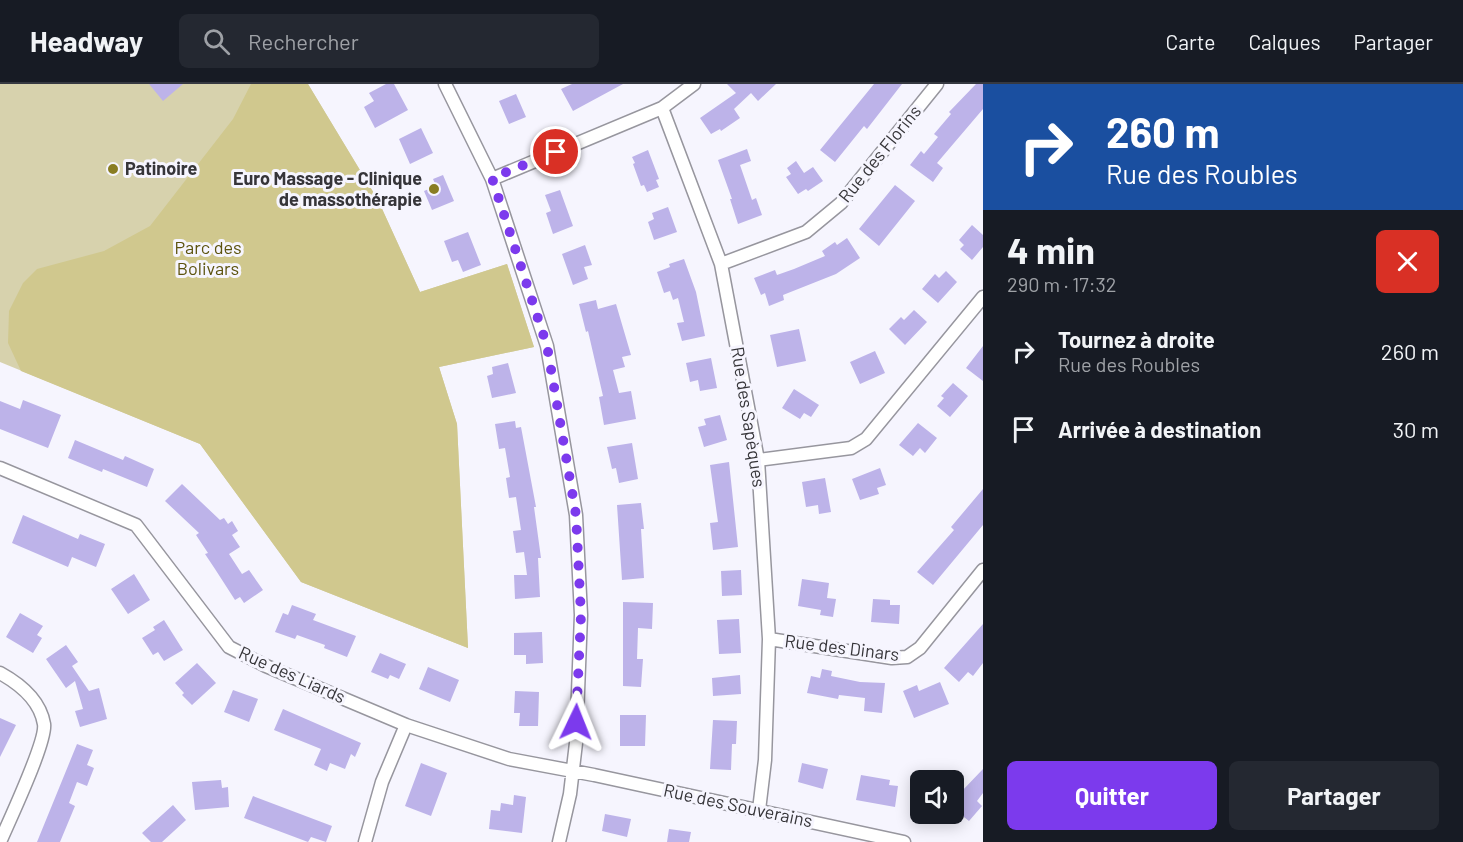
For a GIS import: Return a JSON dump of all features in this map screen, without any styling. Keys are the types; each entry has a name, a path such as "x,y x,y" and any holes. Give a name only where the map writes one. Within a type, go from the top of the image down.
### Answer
{"street":[{"path":"444,84 492,178 547,346 576,515 581,615 576,743 570,794 559,842"},
{"path":"492,178 662,108 694,84"},
{"name":"Rue des Florins","path":"721,264 806,232 841,203 937,84"},
{"name":"Rue des Sapèques","path":"662,108 721,264 758,460 769,639 765,760 759,810"},
{"path":"758,460 851,448 866,438 983,297"},
{"name":"Rue des Liards","path":"0,468 136,525 228,647 266,666 406,725 509,759 572,771"},
{"name":"Rue des Dinars","path":"769,639 892,658 907,657 920,648 983,570"},
{"path":"0,673 15,681 38,704 45,726 41,745 0,842"},
{"path":"365,842 382,782 406,725"},
{"name":"Rue des Souverains","path":"572,771 904,842"}],"green space":[{"name":"Parc des Bolivars","path":"0,84 308,84 378,200 420,292 507,264 534,347 439,367 457,424 468,648 301,582 200,444 0,362"},
{"name":"Parc des Bolivars","path":"251,84 308,84 378,200 420,292 507,264 534,347 439,367 457,424 468,648 301,582 200,444 21,371 8,343 9,311 23,283 37,269 104,251 150,226 233,119"}],"building":[{"path":"149,84 183,84 163,101"},
{"path":"386,84 394,84 408,110 375,128 364,107 374,101 369,93"},
{"path":"572,84 623,84 573,111 561,89"},
{"path":"727,84 776,84 758,101 751,93 734,109 740,118 721,131 720,129 711,134 700,118 736,93"},
{"path":"874,84 902,84 867,129 864,126 835,162 820,150"},
{"path":"976,84 983,84 983,109 937,163 943,168 933,182 910,165 921,151 924,154 938,137 934,134 951,114 949,112"},
{"path":"516,94 526,117 509,124 499,101"},
{"path":"421,128 433,153 410,164 399,139"},
{"path":"747,149 751,161 740,165 752,200 756,198 762,215 738,224 718,160"},
{"path":"648,150 659,179 656,180 659,187 647,192 644,185 641,186 632,157"},
{"path":"796,161 804,173 813,167 823,181 808,191 806,189 798,194 786,177 791,174 787,168"},
{"path":"443,175 454,201 432,210 424,191 436,186 433,179"},
{"path":"895,185 915,201 879,246 859,229"},
{"path":"560,190 573,226 553,234 546,213 551,211 545,195"},
{"path":"668,207 677,232 654,240 648,222 654,219 652,213"},
{"path":"972,225 983,235 983,247 972,260 960,249 964,245 959,240"},
{"path":"468,232 481,265 463,272 458,260 452,262 444,241"},
{"path":"847,238 860,258 836,274 783,295 784,300 769,306 765,293 761,295 754,278 775,270 777,275 825,256 822,251 835,242 837,245"},
{"path":"585,245 592,265 584,267 588,279 573,285 562,254"},
{"path":"684,259 696,292 705,336 682,341 677,323 684,322 678,298 673,300 670,291 664,293 657,272 670,267 669,264"},
{"path":"946,271 957,282 938,303 922,289 935,274 939,278"},
{"path":"596,300 598,309 616,304 631,355 622,357 625,367 613,370 619,393 631,391 636,419 604,425 599,397 603,396 588,331 586,332 579,304"},
{"path":"914,310 927,322 905,345 889,329 901,317 904,320"},
{"path":"799,329 806,361 777,367 770,335"},
{"path":"983,346 983,381 966,368"},
{"path":"875,351 885,373 860,384 850,362"},
{"path":"711,358 717,388 700,391 698,380 690,382 686,363"},
{"path":"508,363 516,393 492,398 487,376 493,374 492,367"},
{"path":"953,383 968,396 950,417 937,406 944,398 941,396"},
{"path":"794,389 819,405 811,417 804,413 800,419 782,408"},
{"path":"23,400 61,415 48,448 0,429 0,401 20,409"},
{"path":"720,415 727,440 704,447 698,427 706,425 704,419"},
{"path":"515,421 516,428 521,427 536,507 534,507 541,558 538,558 540,597 515,599 514,575 527,575 524,552 516,553 513,531 521,530 516,497 509,498 506,478 510,477 505,448 499,449 495,424"},
{"path":"918,423 937,438 925,453 920,448 913,456 899,445"},
{"path":"75,440 123,460 125,456 154,469 147,487 68,458"},
{"path":"632,443 638,479 619,483 616,468 612,469 607,447"},
{"path":"729,462 738,547 713,550 710,523 718,522 710,465"},
{"path":"880,468 886,485 877,488 879,494 860,500 852,479"},
{"path":"825,478 831,512 819,514 818,505 806,507 802,482"},
{"path":"182,484 220,520 224,518 228,524 232,521 238,531 232,535 240,547 229,554 242,574 249,570 263,590 244,603 240,597 235,600 205,554 208,553 196,535 199,533 165,501"},
{"path":"983,489 983,525 933,585 917,572 954,530 951,527"},
{"path":"641,503 644,529 641,529 644,578 622,580 617,505"},
{"path":"23,515 78,539 80,534 105,544 96,567 72,557 68,567 12,543"},
{"path":"741,570 742,595 722,596 721,571"},
{"path":"134,574 150,600 128,614 111,589"},
{"path":"802,579 829,583 827,598 836,599 833,617 820,615 821,610 798,606"},
{"path":"873,599 890,600 890,605 900,605 899,624 871,622"},
{"path":"623,602 653,603 652,629 638,628 637,659 643,659 641,687 623,686"},
{"path":"292,605 316,614 313,620 356,636 347,657 324,648 325,645 297,635 295,639 275,632 283,613 288,615"},
{"path":"20,613 43,626 37,635 42,638 33,653 6,637"},
{"path":"739,619 741,653 719,654 717,620"},
{"path":"164,620 183,650 164,661 158,652 153,655 142,638 155,630 153,627"},
{"path":"983,624 983,663 973,676 968,672 959,682 944,668"},
{"path":"542,632 543,663 526,664 526,655 514,655 514,633"},
{"path":"66,645 78,662 72,666 89,691 99,688 107,719 80,727 75,711 83,709 75,681 66,688 46,659"},
{"path":"380,653 406,664 399,679 390,675 388,679 371,672"},
{"path":"197,663 216,683 192,705 175,683"},
{"path":"428,667 459,680 450,702 419,689"},
{"path":"822,669 832,671 831,676 860,682 885,683 882,713 864,711 865,698 839,695 838,699 807,693 811,676 820,678"},
{"path":"740,675 741,694 713,696 712,678"},
{"path":"940,682 949,704 914,718 903,691 917,685 919,691"},
{"path":"233,690 258,699 249,722 224,712"},
{"path":"515,691 539,692 538,726 519,726 520,713 514,713"},
{"path":"283,709 361,743 355,757 351,754 345,769 330,763 327,771 314,765 321,749 274,730"},
{"path":"620,715 646,715 645,746 620,746"},
{"path":"0,718 16,725 0,757"},
{"path":"713,720 737,721 736,744 732,744 731,770 710,769"},
{"path":"77,744 93,750 87,765 94,768 87,786 77,782 69,803 75,806 60,842 37,842"},
{"path":"421,763 447,773 431,816 405,806"},
{"path":"802,763 828,769 823,789 798,782"},
{"path":"983,769 983,793 977,801 982,806 969,821 964,817 964,789"},
{"path":"861,775 890,780 889,785 898,786 895,807 856,800"},
{"path":"221,780 222,788 228,787 229,807 195,810 192,782"},
{"path":"514,795 526,797 522,833 489,829 491,810 500,811 501,803 513,805"},
{"path":"253,796 332,826 326,842 311,837 308,842 244,818"},
{"path":"173,805 186,820 162,842 151,842 142,833"},
{"path":"605,814 631,819 627,837 602,831"},
{"path":"669,829 691,832 689,842 667,842"}],"place":[{"name":"Patinoire","path":"113,169"},
{"name":"Euro Massage - Clinique de massothérapie","path":"434,189"}],"route":[{"path":"556,152 492,178 547,346 576,515 581,615 576,722"}]}
